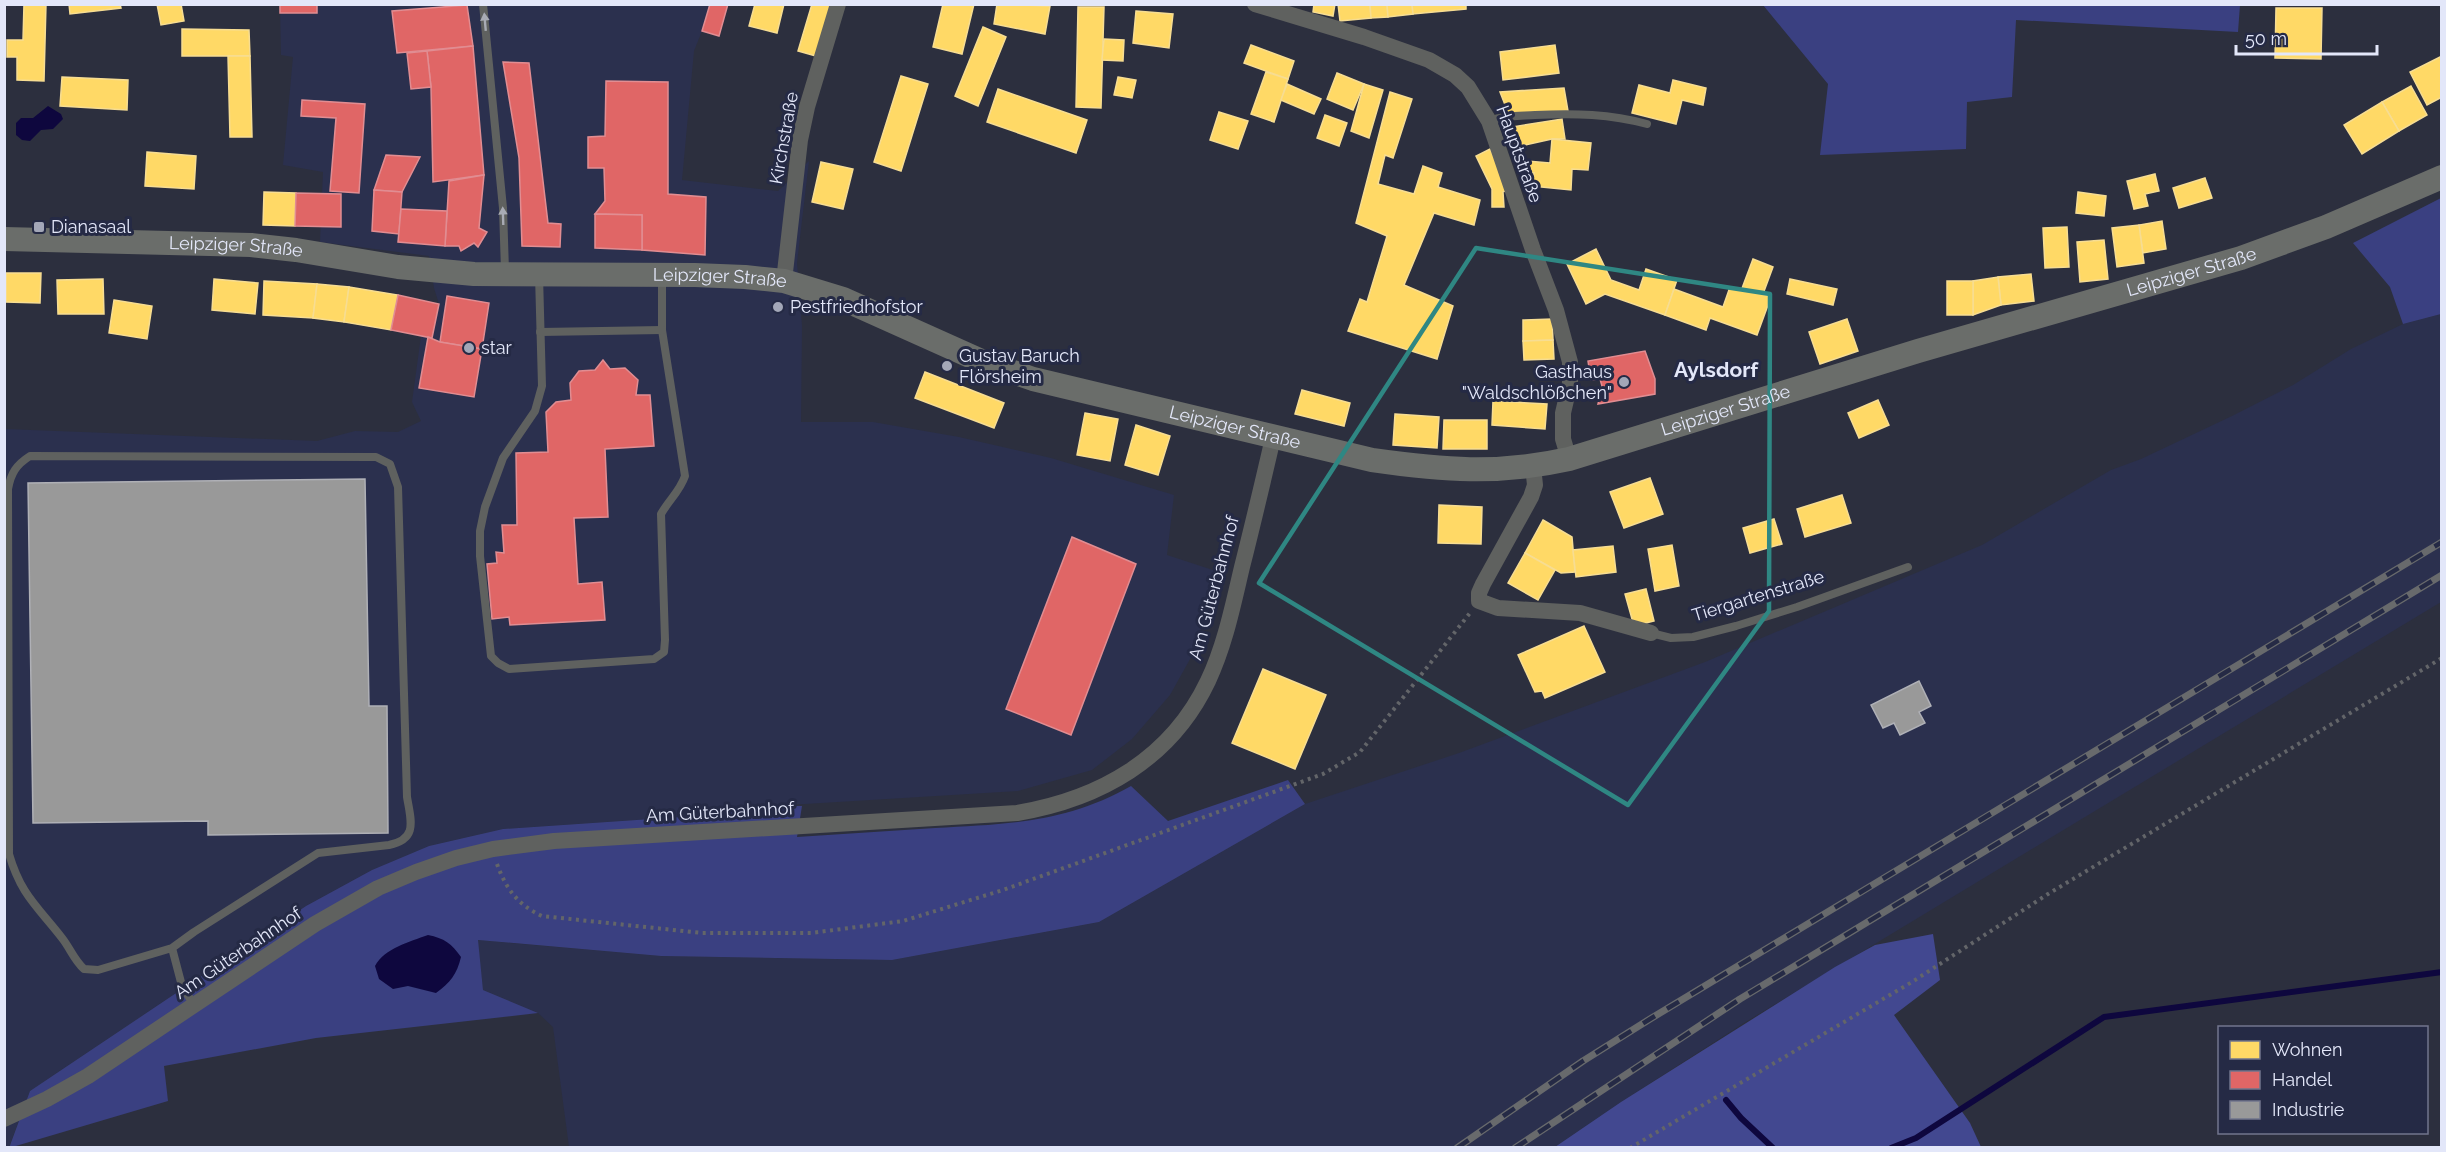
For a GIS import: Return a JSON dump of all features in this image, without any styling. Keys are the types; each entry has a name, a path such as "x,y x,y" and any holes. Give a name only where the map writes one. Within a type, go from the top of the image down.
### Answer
{"street":[{"name":"Kirchstraße","path":"784,281 800,140 807,107 838,4"},
{"name":"Hauptstraße","path":"1255,4 1283,9 1409,52 1436,63 1468,87 1489,121 1563,334 1571,372 1563,425 1563,439 1569,459"},
{"name":"Leipziger Straße","path":"4,239 228,243 296,250 421,270 505,275 662,275 745,277 784,281 843,299 979,360 1058,387 1344,455 1398,464 1489,470 1533,466 1569,459 1918,351 2241,258 2326,227 2442,177"},
{"name":"Am Güterbahnhof","path":"4,1119 78,1082 315,924 363,896 416,872 456,858 493,849 562,840 993,816 1058,805 1106,786 1138,766 1166,740 1191,711 1209,679 1227,628 1273,438"},
{"path":"1479,601 1479,593 1483,584 1531,497 1534,485 1533,466"},
{"name":"Tiergartenstraße","path":"1479,601 1498,608 1580,613 1650,633"}],"lane":[{"path":"483,4 503,208 505,275"},
{"path":"1489,121 1507,116 1581,113 1619,117 1647,124"},
{"path":"539,275 542,386 535,411 503,458 485,507 480,531 480,556 491,656 509,669 654,659 664,652 661,514 668,502 681,489 685,476 662,330 662,275"},
{"path":"540,332 662,330"},
{"path":"30,456 376,457 390,464 398,487 407,797 411,824 409,836 400,843 318,853 172,948 98,970 84,969 64,940 25,895 15,876 9,854 8,489 11,474 21,462 30,456"},
{"name":"Tiergartenstraße","path":"1650,633 1671,638 1693,636 1736,626 1797,607 1908,567"},
{"path":"172,948 182,986 194,1005"}],"path":[{"path":"493,849 507,886 525,908 542,916 702,933 811,933 903,921 1014,886 1323,774 1360,752 1479,601"},
{"path":"1630,1148 1912,982 2048,894 2442,658"}],"highlighted area":[{"path":"1476,248 1770,294 1769,611 1628,805 1259,583"}],"shaded area":[{"path":"280,5 728,5 719,36 702,31 694,51 682,180 778,191 809,161 797,263 802,326 801,422 873,422 959,437 1051,458 1174,495 1167,555 1219,572 1194,652 1170,695 1132,739 1092,770 1018,791 772,806 695,816 503,829 429,846 372,870 306,906 30,1091 9,1147 5,1148 5,429 317,441 355,431 398,432 421,421 412,402 421,336 432,338 439,304 429,256 320,242 323,172 283,165 293,57 281,55"},
{"path":"1763,5 2240,5 2238,32 2016,20 2012,97 1967,102 1966,149 1820,155 1828,84"},
{"path":"48,106 61,114 63,119 53,129 41,130 30,141 22,140 16,135 16,123 21,118 33,118"},
{"path":"2441,198 2441,314 2403,324 2390,287 2353,243"},
{"path":"2441,314 2441,602 1744,1023 1555,1147 569,1147 553,1027 538,1013 483,990 477,940 661,956 892,960 1099,922 1305,804 1459,753 1705,662 1982,545 2111,470 2141,459 2232,416 2293,385 2351,349 2403,324"},
{"path":"1288,780 1305,804 1099,922 892,960 661,956 478,940 483,990 538,1013 316,1038 164,1066 168,1101 9,1148 30,1091 306,906 372,870 429,846 503,829 695,816 772,806 802,806 797,837 1012,823 1083,808 1131,786 1168,821"},
{"path":"1933,934 1940,980 1894,1015 1970,1123 1981,1147 1555,1147 1621,1102 1835,967 1875,945"},
{"path":"428,935 447,942 461,957 455,973 445,986 436,993 408,986 393,989 379,979 375,966 379,960 398,946"}],"building: Wohnen":[{"path":"24,4 46,4 44,81 17,80 17,57 7,57 7,40 23,40"},
{"path":"69,4 120,4 121,8 70,14"},
{"path":"157,4 181,4 184,21 161,25"},
{"path":"755,4 784,4 777,33 749,26"},
{"path":"812,4 832,4 816,56 798,51"},
{"path":"943,4 974,4 962,54 933,47"},
{"path":"997,4 1050,6 1045,34 994,24"},
{"path":"1314,4 1335,4 1333,16 1313,12"},
{"path":"1338,4 1370,4 1371,18 1340,21"},
{"path":"1370,4 1387,4 1388,17 1371,18"},
{"path":"1387,4 1412,4 1413,14 1388,17"},
{"path":"1412,4 1466,4 1466,9 1413,14"},
{"path":"1078,7 1104,7 1101,108 1076,107"},
{"path":"2276,8 2322,8 2321,59 2275,58"},
{"path":"1136,11 1173,14 1169,48 1133,43"},
{"path":"983,27 1006,37 978,106 955,96"},
{"path":"182,29 249,30 250,56 182,56"},
{"path":"1104,39 1124,40 1123,61 1102,60"},
{"path":"1251,45 1294,61 1288,79 1244,63"},
{"path":"1555,45 1559,73 1503,80 1500,52"},
{"path":"228,56 250,56 252,137 230,137"},
{"path":"2442,56 2442,97 2427,105 2410,72"},
{"path":"1266,72 1288,79 1274,122 1251,114"},
{"path":"1337,73 1364,84 1353,110 1327,99"},
{"path":"901,76 928,84 901,171 874,162"},
{"path":"62,77 128,80 127,110 60,106"},
{"path":"1118,77 1136,80 1132,98 1114,95"},
{"path":"1673,80 1706,88 1703,105 1682,100 1676,124 1632,113 1639,85 1670,93"},
{"path":"1287,84 1321,99 1314,114 1281,100"},
{"path":"1364,84 1383,90 1369,138 1351,131"},
{"path":"2411,86 2427,115 2399,131 2382,102"},
{"path":"1564,88 1568,111 1509,115 1500,92"},
{"path":"998,89 1087,120 1076,153 987,122"},
{"path":"1390,92 1412,99 1393,158 1385,155 1378,184 1414,194 1423,166 1442,173 1438,187 1480,200 1474,225 1434,213 1404,285 1453,306 1437,359 1348,331 1360,299 1367,302 1387,236 1356,223"},
{"path":"2382,102 2399,131 2362,154 2344,125"},
{"path":"1219,112 1248,121 1238,149 1210,140"},
{"path":"1325,115 1347,123 1339,146 1317,138"},
{"path":"1562,119 1565,139 1552,139 1516,147 1512,127"},
{"path":"1552,139 1591,143 1588,170 1572,169 1571,190 1532,186 1534,173 1519,172 1515,160 1550,163"},
{"path":"1490,149 1509,189 1503,192 1504,207 1492,207 1492,189 1476,156"},
{"path":"147,152 196,156 194,189 145,186"},
{"path":"821,162 853,169 843,209 812,202"},
{"path":"2155,174 2159,191 2145,194 2148,206 2134,209 2127,181"},
{"path":"2205,178 2212,198 2179,208 2173,188"},
{"path":"264,192 296,193 295,226 263,225"},
{"path":"2078,192 2106,196 2104,216 2076,213"},
{"path":"2162,221 2166,249 2143,253 2139,225"},
{"path":"2139,225 2144,263 2117,267 2112,228"},
{"path":"2067,227 2069,267 2045,268 2043,228"},
{"path":"2104,240 2108,279 2080,282 2077,242"},
{"path":"1596,249 1611,280 1639,290 1646,269 1677,280 1665,315 1605,294 1586,304 1567,264"},
{"path":"1753,259 1773,267 1763,294 1771,297 1757,335 1710,318 1706,330 1665,315 1674,289 1723,307 1730,287 1741,291"},
{"path":"6,273 41,273 40,303 6,302"},
{"path":"2031,274 2034,301 2001,305 1998,277"},
{"path":"1998,277 2001,305 1973,315 1973,281"},
{"path":"103,279 104,314 58,314 57,280"},
{"path":"214,279 258,283 255,314 212,310"},
{"path":"1790,279 1837,289 1833,305 1787,294"},
{"path":"264,281 317,284 313,318 263,315"},
{"path":"1947,281 1973,281 1973,315 1947,315"},
{"path":"317,284 349,287 344,322 313,318"},
{"path":"349,287 398,295 391,330 344,322"},
{"path":"114,300 152,306 147,339 109,333"},
{"path":"1552,319 1553,340 1523,341 1523,320"},
{"path":"1847,319 1858,351 1820,364 1809,332"},
{"path":"1553,340 1554,359 1524,360 1523,341"},
{"path":"925,372 1004,403 994,428 915,398"},
{"path":"1302,390 1350,403 1344,426 1295,414"},
{"path":"1878,400 1889,425 1859,438 1848,413"},
{"path":"1493,401 1547,404 1545,429 1492,425"},
{"path":"1085,413 1118,419 1110,461 1077,455"},
{"path":"1395,414 1439,417 1437,448 1393,445"},
{"path":"1444,420 1487,420 1487,449 1443,449"},
{"path":"1136,425 1170,436 1158,475 1125,465"},
{"path":"1650,478 1663,514 1624,528 1610,492"},
{"path":"1842,495 1851,523 1805,537 1797,509"},
{"path":"1439,505 1482,507 1481,544 1438,543"},
{"path":"1774,519 1782,544 1750,553 1743,528"},
{"path":"1543,520 1572,537 1575,572 1561,573 1525,553"},
{"path":"1672,545 1679,586 1655,591 1648,549"},
{"path":"1613,546 1616,572 1576,577 1573,550"},
{"path":"1525,553 1555,570 1538,600 1508,583"},
{"path":"1646,589 1654,621 1634,626 1625,594"},
{"path":"1584,626 1605,672 1545,698 1542,691 1535,692 1518,655"},
{"path":"1263,669 1326,695 1295,769 1232,743"}],"building: Handel":[{"path":"280,4 317,4 317,13 280,13"},
{"path":"710,4 728,4 719,36 702,31"},
{"path":"467,5 473,46 397,53 392,11"},
{"path":"473,46 484,175 433,182 431,87 427,51"},
{"path":"427,51 431,87 411,89 407,53"},
{"path":"503,62 529,63 548,223 561,224 560,247 522,246 519,158"},
{"path":"606,81 668,82 668,194 706,197 705,255 642,250 642,215 595,214 605,201 604,168 588,168 588,137 605,136"},
{"path":"302,100 365,104 359,193 330,191 336,118 301,116"},
{"path":"386,155 420,157 402,192 374,190"},
{"path":"484,175 479,228 487,232 478,247 474,243 461,251 459,246 445,246 449,181"},
{"path":"374,190 402,192 399,234 372,231"},
{"path":"296,193 341,194 341,227 295,226"},
{"path":"401,209 447,211 445,246 398,242"},
{"path":"595,214 642,215 642,250 595,248"},
{"path":"398,295 439,304 432,338 391,330"},
{"path":"447,296 489,303 482,349 440,342"},
{"path":"428,337 440,342 482,349 474,397 419,388"},
{"path":"1645,351 1655,379 1655,394 1598,404 1602,386 1600,379 1591,380 1588,361"},
{"path":"603,360 610,369 625,368 638,380 636,395 650,395 654,446 605,449 608,517 574,518 578,584 602,582 605,620 510,625 509,617 492,619 487,564 497,563 496,552 504,553 502,525 517,525 516,453 548,452 546,412 556,402 571,400 570,383 579,371 595,370"},
{"path":"1072,537 1136,564 1071,735 1006,709"}],"building: Industrie":[{"path":"365,479 369,706 387,706 388,833 208,835 208,821 33,823 28,483"},
{"path":"1919,681 1931,706 1919,712 1925,723 1900,735 1894,723 1883,728 1871,705"}],"waterway":[{"path":"1891,1148 1916,1138 2104,1017 2442,972"},
{"path":"1726,1100 1741,1118 1773,1148"}],"railway":[{"path":"1457,1148 1583,1061 1650,1019 2442,542"},
{"path":"1515,1148 1740,999 2442,575"}],"place":[{"name":"Dianasaal","path":"39,227"},
{"name":"Pestfriedhofstor","path":"778,307"},
{"name":"star","path":"469,348"},
{"name":"Gustav Baruch Flörsheim","path":"947,366"},
{"name":"Gasthaus \"Waldschlößchen\"","path":"1624,382"}],"district":[{"name":"Aylsdorf","path":"1716,370"}]}
